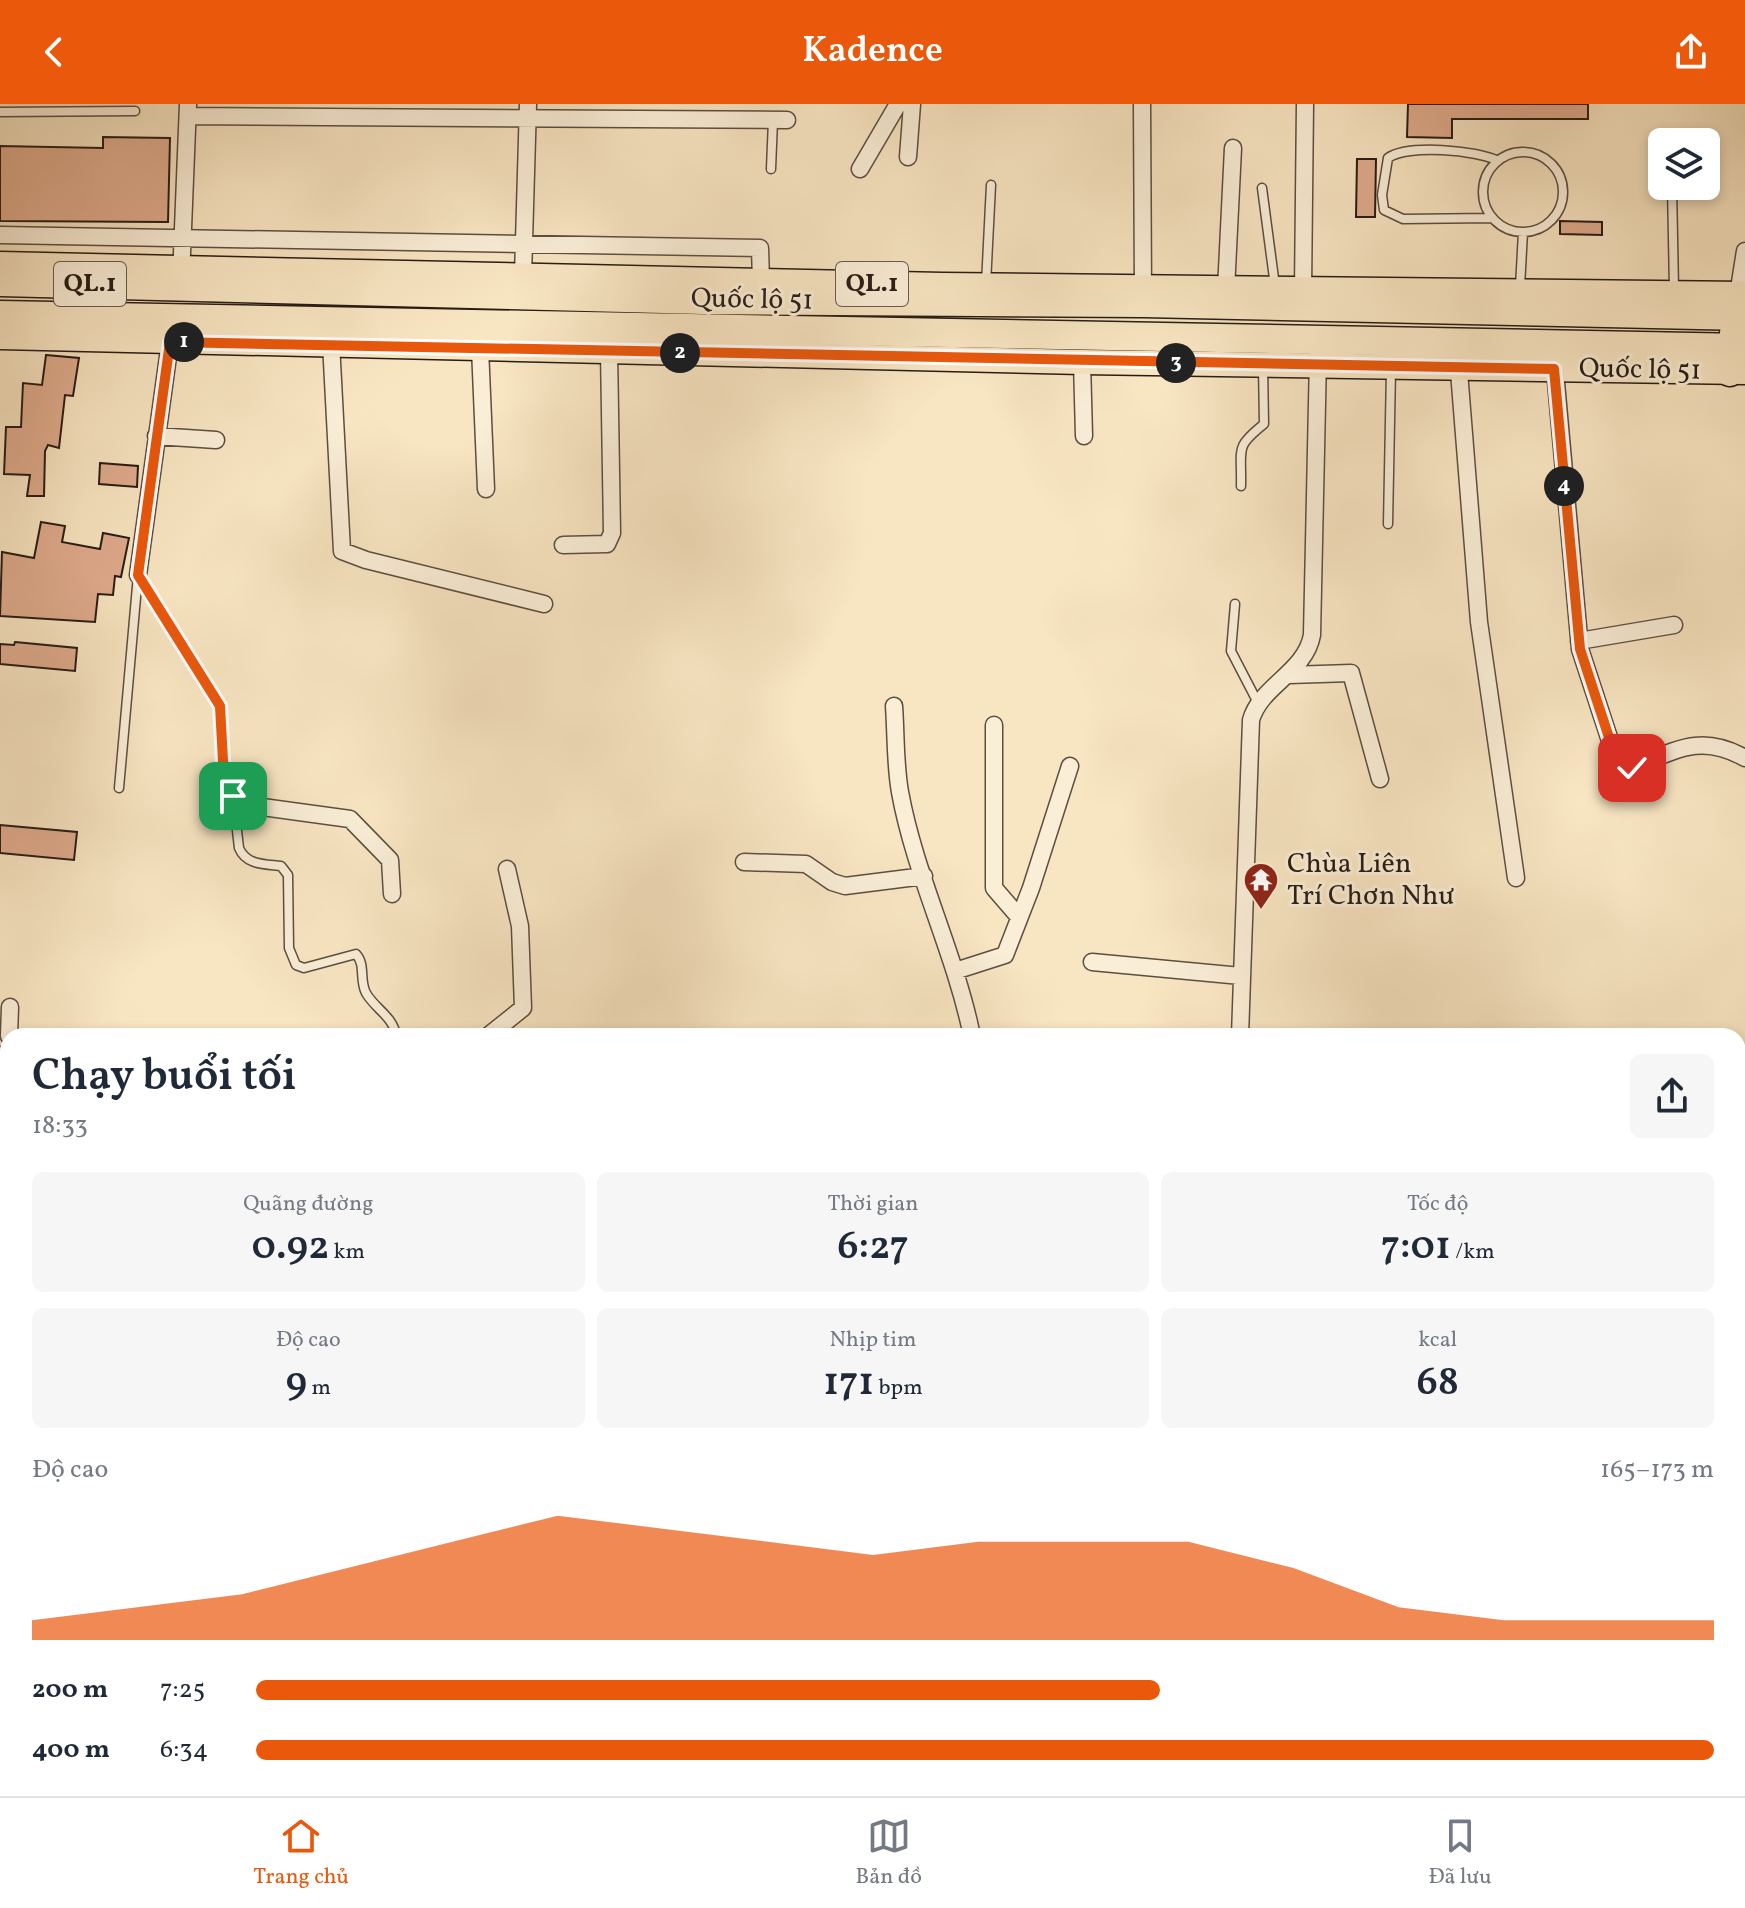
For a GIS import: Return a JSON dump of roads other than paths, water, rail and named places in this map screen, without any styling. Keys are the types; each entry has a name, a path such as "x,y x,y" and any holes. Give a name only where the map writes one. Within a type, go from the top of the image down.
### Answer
{"highway":[{"name":"Quốc lộ 51","path":"0,282 181,277 733,301 1143,296 1741,305"},
{"path":"1738,360 1741,305"},
{"name":"Quốc lộ 51","path":"0,315 108,329 1738,360"}],"main road":[{"name":"Quốc lộ 51","path":"0,264 181,277 523,276 986,286 1143,296 1226,290 1303,290 1519,302 1674,294 1741,305"},
{"name":"Quốc lộ 51","path":"0,337 108,329 170,342 330,333 480,348 609,351 722,343 1082,362 1263,365 1318,352 1392,365 1458,354"}],"street":[{"path":"860,169 898,104"},
{"path":"908,157 912,104"},
{"path":"1142,104 1143,296"},
{"path":"1303,290 1305,104"},
{"path":"181,277 188,110 527,111 780,120"},
{"path":"523,276 527,111"},
{"path":"1226,290 1233,148"},
{"path":"0,235 183,241 760,248 761,281"},
{"path":"1741,305 1745,251"},
{"path":"330,333 342,551 366,560 544,604"},
{"path":"138,575 170,342"},
{"path":"480,348 486,489"},
{"path":"563,545 607,544 612,533 609,351"},
{"path":"1240,1028 1249,734 1254,709 1289,675 1309,649 1312,635 1318,352"},
{"path":"1458,354 1479,622 1516,878"},
{"path":"1554,357 1579,641 1598,710 1617,762 1632,768 1700,744 1716,744 1745,758"},
{"path":"1082,362 1084,436"},
{"path":"156,436 216,440"},
{"path":"1579,641 1674,625"},
{"path":"1289,675 1351,673 1380,779"},
{"path":"894,706 900,793 970,1028"},
{"path":"994,725 994,888 1019,917"},
{"path":"955,971 1005,955 1070,766"},
{"path":"233,796 255,806 344,816 354,822 390,860 392,894"},
{"path":"744,862 806,864 832,882 845,886 924,876"},
{"path":"498,1028 523,1008 520,926 507,869"},
{"path":"1092,962 1241,976"},
{"path":"9,1028 10,1007"}],"lane":[{"path":"6,109 135,111"},
{"path":"771,169 780,120"},
{"path":"1492,218 1403,219 1384,210 1382,195 1388,158 1402,151 1468,152 1498,161"},
{"path":"1517,152 1534,153 1549,161 1559,175 1563,191 1560,208 1542,227 1523,232 1506,228 1492,218 1484,204 1483,186 1489,171 1498,161 1517,152"},
{"path":"986,286 991,185"},
{"path":"1262,188 1276,290"},
{"path":"1672,200 1674,294"},
{"path":"1519,302 1523,232"},
{"path":"1241,486 1242,441 1264,424 1263,365"},
{"path":"1388,524 1392,365"},
{"path":"119,788 138,575"},
{"path":"138,575 220,706 223,761 233,796 242,856 252,862 281,866 288,875 288,942 296,965 304,968 356,954 360,959 365,991 394,1028"},
{"path":"1235,604 1231,651 1259,704"}],"place":[{"name":"Chùa Liên Trí Chơn Như","path":"1261,911"}]}
